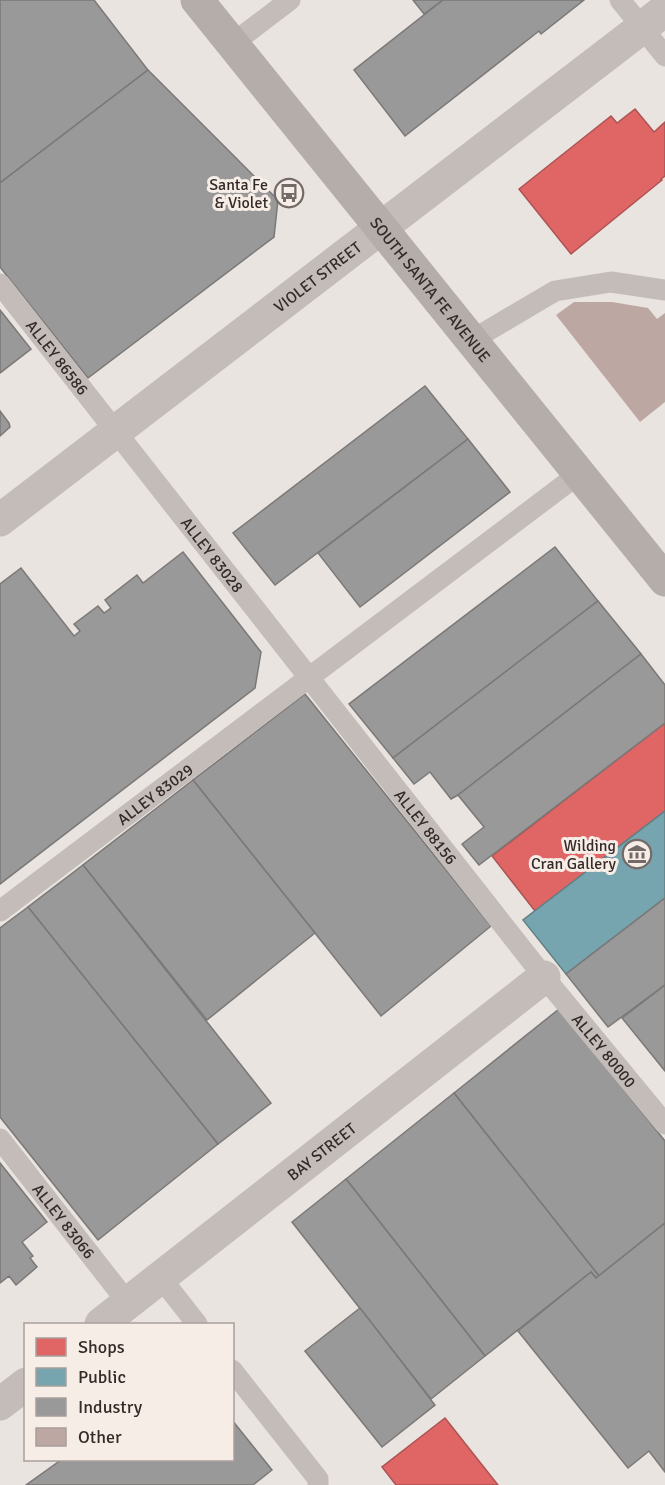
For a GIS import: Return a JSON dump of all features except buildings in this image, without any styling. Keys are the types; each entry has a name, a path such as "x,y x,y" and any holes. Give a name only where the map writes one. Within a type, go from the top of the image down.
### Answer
{"main road":[{"name":"SOUTH SANTA FE AVENUE","path":"197,0 665,580"}],"street":[{"name":"VIOLET STREET","path":"0,520 653,19"},
{"name":"BAY STREET","path":"102,1323 544,976"},
{"path":"0,1404 24,1386"}],"lane":[{"path":"232,44 290,0"},
{"path":"620,0 653,19 665,56"},
{"path":"472,340 555,291 611,282 665,290"},
{"name":"ALLEY 86586","path":"0,284 117,431"},
{"name":"ALLEY 83028","path":"117,431 308,678"},
{"name":"ALLEY 83029","path":"0,911 580,473"},
{"name":"ALLEY 88156","path":"308,678 544,976"},
{"name":"ALLEY 80000","path":"544,976 665,1124"},
{"name":"ALLEY 83066","path":"0,1139 128,1303"},
{"path":"160,1278 196,1323"},
{"path":"234,1373 318,1479 318,1485"}],"place":[{"name":"Santa Fe & Violet","path":"289,193"},
{"name":"Wilding Cran Gallery","path":"637,854"}]}
